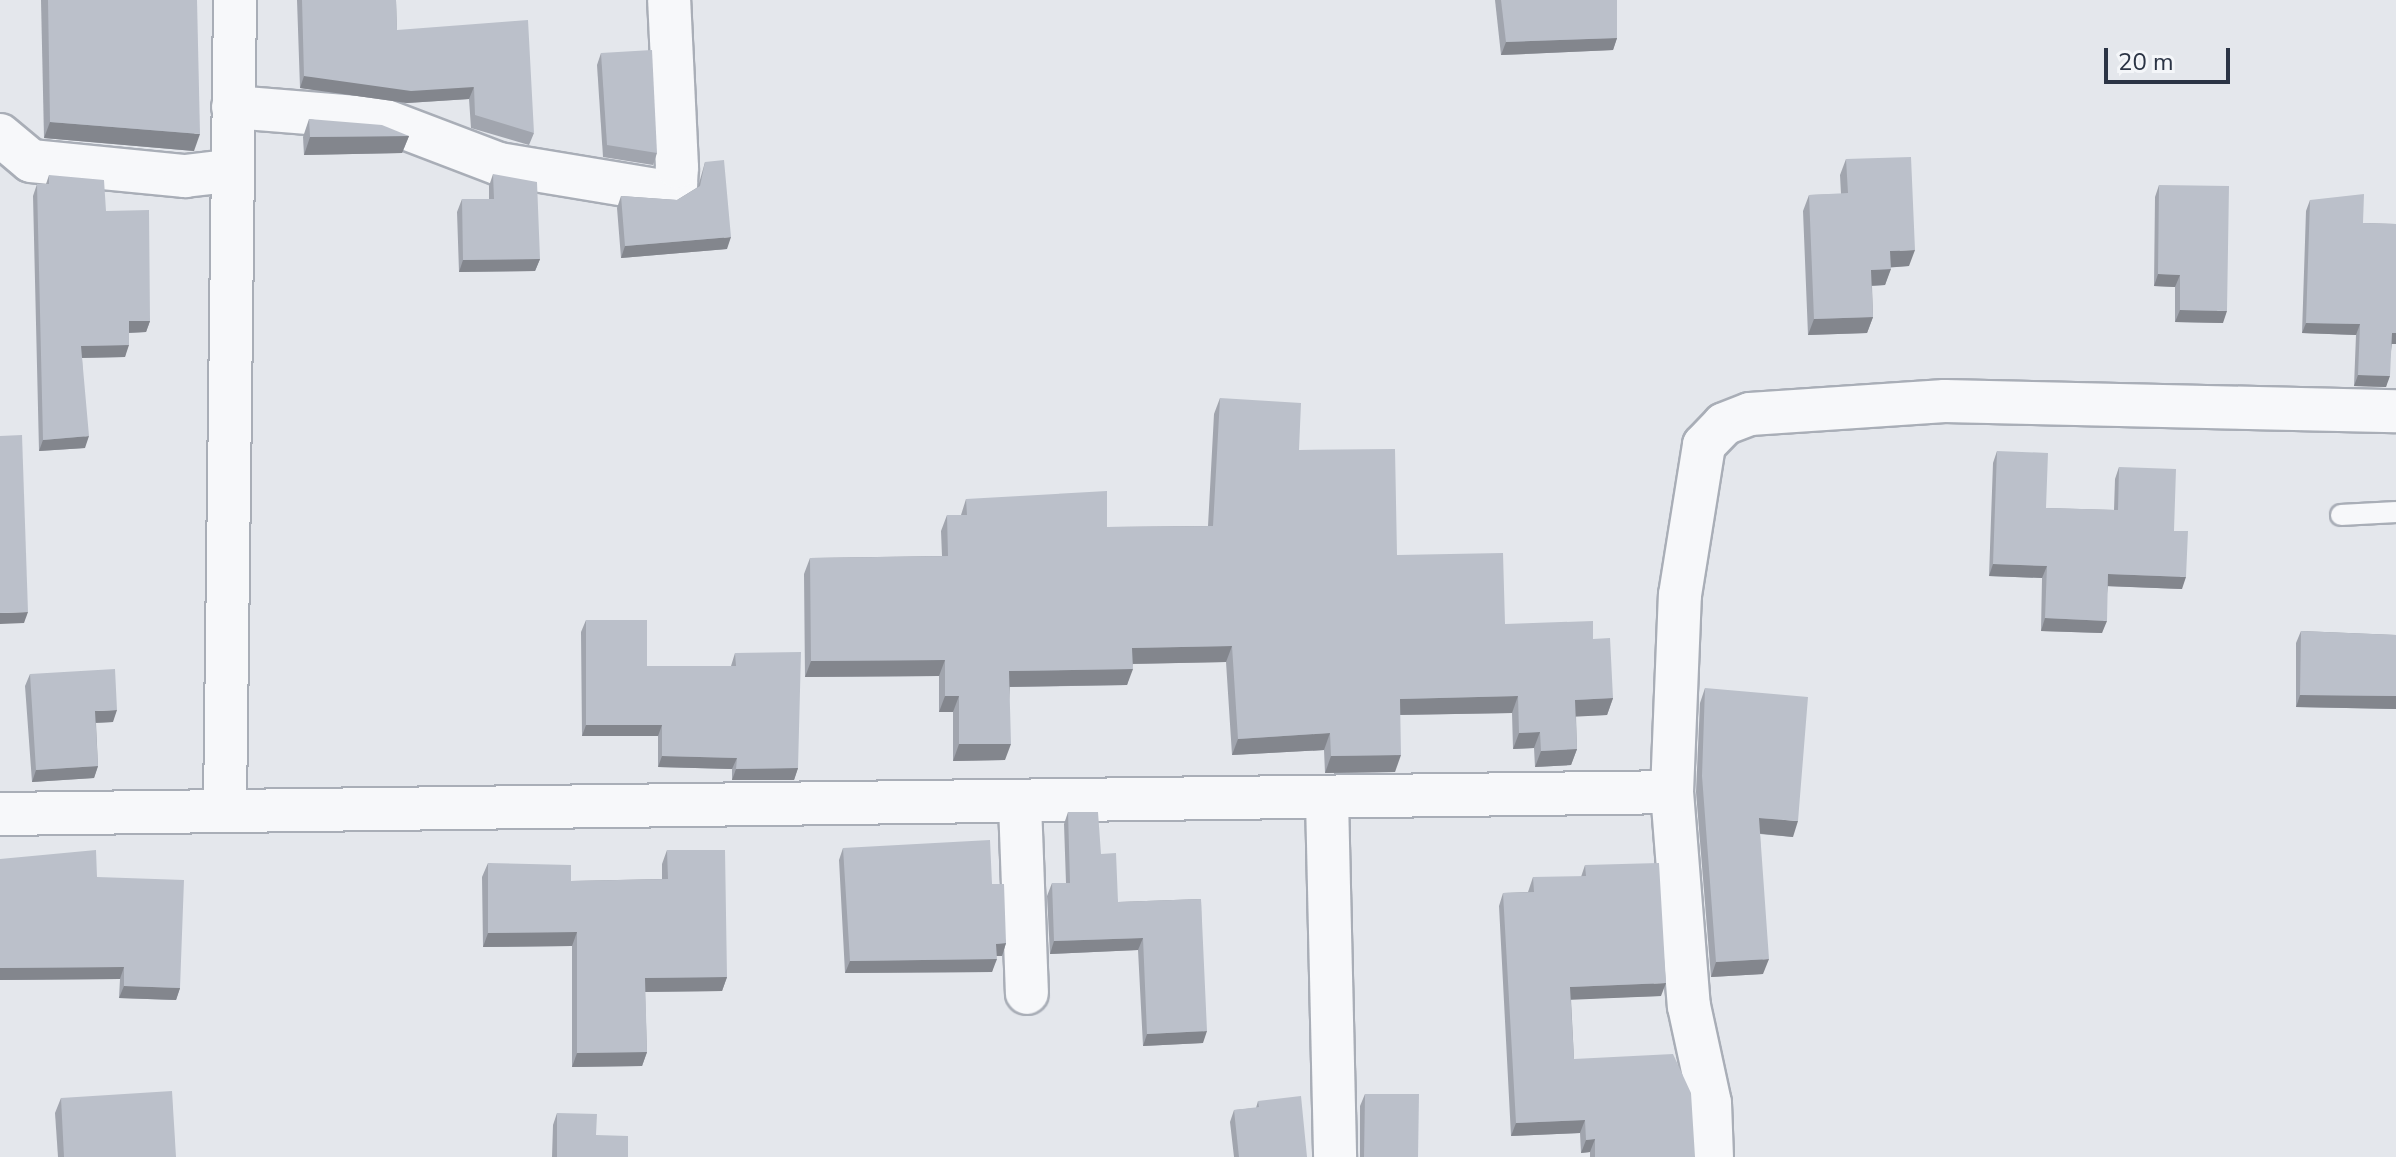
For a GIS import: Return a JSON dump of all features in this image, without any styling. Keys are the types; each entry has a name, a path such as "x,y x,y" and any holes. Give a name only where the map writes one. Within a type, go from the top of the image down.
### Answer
{"street":[{"path":"225,806 227,171 233,107 235,0"},
{"path":"233,107 381,119 499,164 662,191 676,184 677,167 669,0"},
{"path":"0,135 31,161 185,176 227,171"},
{"path":"1712,1157 1710,1103 1689,1006 1672,792 1680,595 1704,445 1724,424 1750,414 1945,401 2396,411"},
{"path":"0,814 225,806 1020,804 1672,792"},
{"path":"1327,799 1335,1157"},
{"path":"1020,804 1027,993"}],"lane":[{"path":"2341,515 2396,512"}],"building":[{"path":"48,0 197,0 200,134 50,122"},
{"path":"302,0 396,0 397,30 528,20 534,133 475,115 474,87 411,91 304,76"},
{"path":"1501,0 1617,0 1617,38 1506,42"},
{"path":"652,50 657,153 607,145 601,53"},
{"path":"309,119 382,125 409,136 310,137"},
{"path":"1911,157 1915,250 1890,251 1891,269 1871,270 1873,317 1814,319 1809,195 1848,193 1846,159"},
{"path":"724,160 731,237 625,246 621,196 677,200 700,186 705,162"},
{"path":"493,174 537,182 540,259 463,260 462,199 494,199"},
{"path":"49,175 104,180 106,211 149,210 150,321 129,321 129,345 81,346 89,436 43,440 37,184 49,184"},
{"path":"2159,185 2229,186 2227,311 2180,310 2180,275 2158,274"},
{"path":"2364,194 2363,223 2396,224 2396,333 2392,333 2390,376 2358,375 2360,324 2306,323 2310,200"},
{"path":"1220,398 1301,403 1299,450 1395,449 1397,555 1503,553 1505,624 1593,621 1593,639 1610,638 1613,698 1575,700 1577,749 1541,751 1540,732 1519,733 1518,696 1400,699 1401,755 1331,756 1330,733 1238,739 1232,646 1132,648 1133,669 1009,671 1011,744 959,744 959,696 945,696 945,660 811,661 810,558 948,556 947,515 967,515 966,499 1107,491 1107,527 1213,526"},
{"path":"22,435 28,612 0,613 0,436"},
{"path":"1997,451 2048,453 2046,508 2118,510 2119,467 2176,469 2174,531 2188,531 2186,577 2108,574 2107,621 2045,618 2047,566 1993,564"},
{"path":"586,620 647,620 647,666 736,666 735,653 801,652 798,768 736,769 737,758 662,756 662,725 586,725"},
{"path":"2301,631 2396,635 2396,696 2300,695"},
{"path":"115,669 117,710 95,711 98,766 36,770 30,674"},
{"path":"1705,688 1808,697 1798,821 1759,818 1769,959 1716,962 1702,776"},
{"path":"1068,812 1098,812 1101,854 1116,853 1118,902 1201,899 1207,1031 1147,1034 1143,938 1054,941 1052,883 1070,883"},
{"path":"990,840 992,884 1004,884 1006,943 996,944 997,959 850,961 843,848"},
{"path":"96,850 97,877 184,880 180,988 124,986 124,967 0,968 0,859"},
{"path":"667,850 725,850 727,977 645,978 647,1052 577,1053 577,932 488,933 488,863 571,865 571,881 668,879"},
{"path":"1659,863 1666,983 1570,987 1574,1059 1673,1054 1691,1093 1695,1157 1595,1157 1595,1139 1586,1140 1585,1120 1516,1123 1503,893 1534,892 1533,877 1586,876 1585,865"},
{"path":"172,1091 176,1157 64,1157 61,1098"},
{"path":"1365,1094 1419,1094 1418,1157 1364,1157"},
{"path":"1301,1096 1307,1157 1239,1157 1234,1110 1259,1107 1258,1101"},
{"path":"557,1113 597,1114 596,1135 628,1136 628,1157 557,1157"}]}
